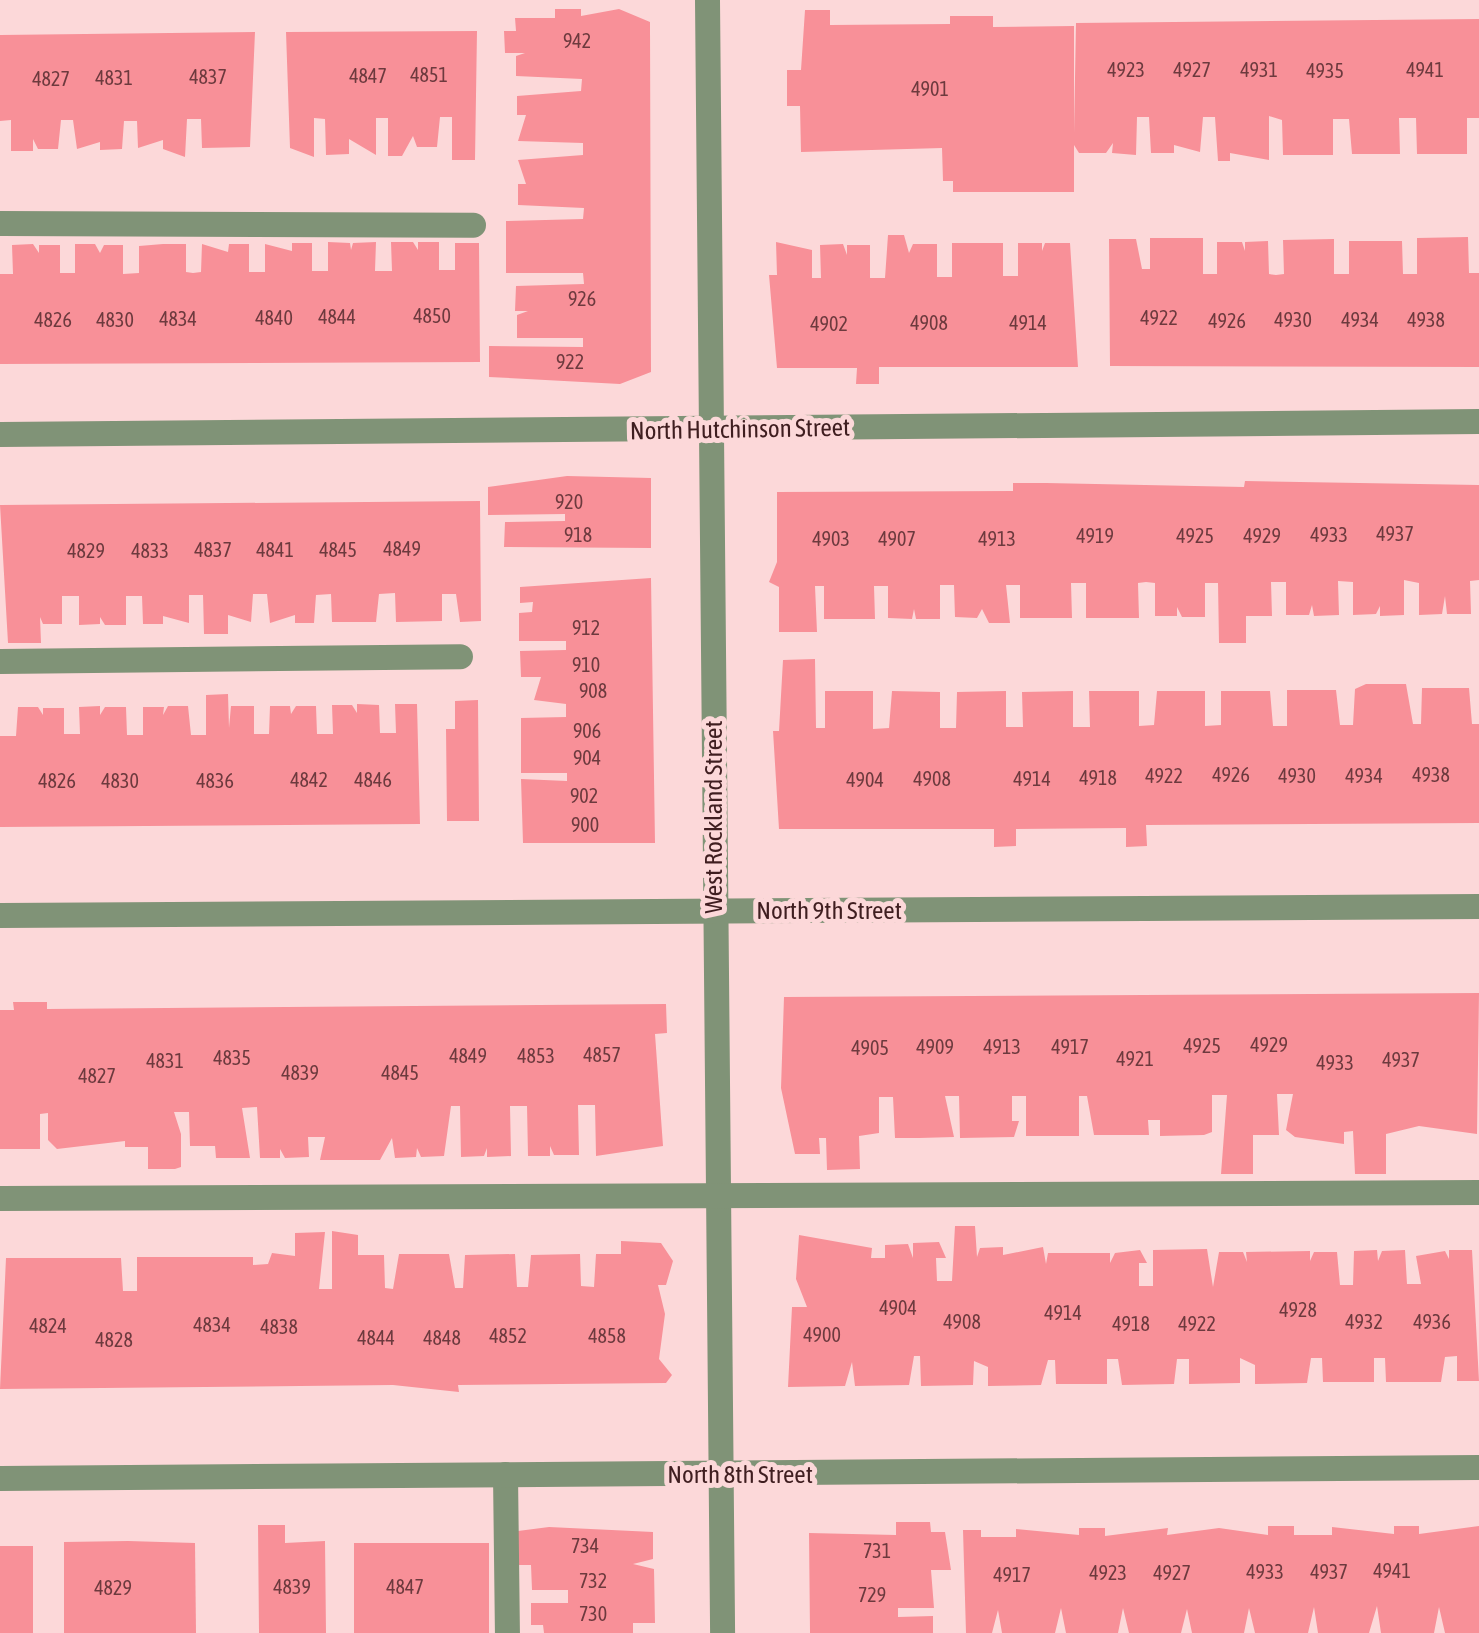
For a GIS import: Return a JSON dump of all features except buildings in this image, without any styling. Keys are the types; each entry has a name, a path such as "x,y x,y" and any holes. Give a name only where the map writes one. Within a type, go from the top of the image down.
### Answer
{"street":[{"name":"West Rockland Street","path":"707,0 715,430 713,910 722,1633"},
{"path":"0,223 473,225"},
{"name":"North Hutchinson Street","path":"0,434 1479,421"},
{"path":"0,662 460,656"},
{"name":"North 9th Street","path":"0,915 1479,906"},
{"path":"0,1198 1479,1192"},
{"name":"North 8th Street","path":"0,1478 1479,1467"},
{"path":"505,1474 507,1633"}]}
